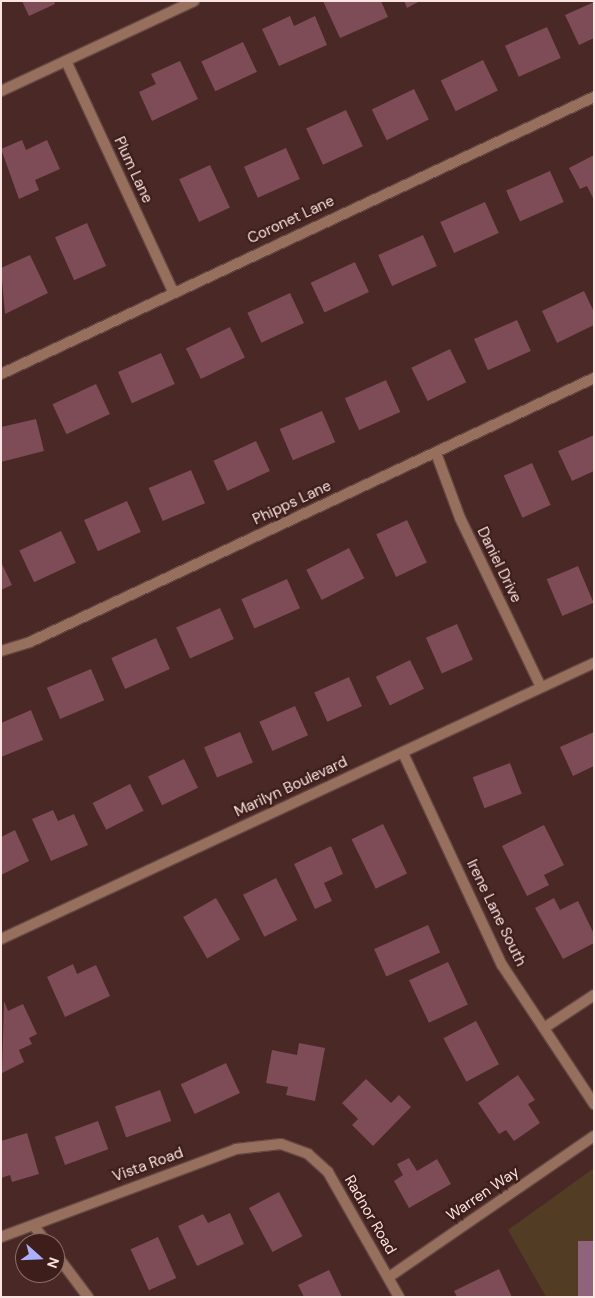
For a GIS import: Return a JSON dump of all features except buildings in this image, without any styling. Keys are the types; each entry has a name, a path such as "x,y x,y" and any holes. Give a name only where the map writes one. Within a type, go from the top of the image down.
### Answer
{"street":[{"path":"1,91 194,1"},
{"name":"Plum Lane","path":"66,61 173,291"},
{"name":"Coronet Lane","path":"1,374 173,291 594,97"},
{"name":"Phipps Lane","path":"1,651 30,642 594,378"},
{"name":"Daniel Drive","path":"436,453 460,518 541,687"},
{"name":"Marilyn Boulevard","path":"1,938 404,753 594,663"},
{"name":"Irene Lane South","path":"404,753 502,965 594,1104"},
{"path":"544,1028 594,995"},
{"name":"Warren Way","path":"389,1277 594,1136"},
{"name":"Vista Road","path":"1,1237 236,1148 281,1144 308,1154"},
{"name":"Radnor Road","path":"308,1154 328,1172 399,1297"},
{"path":"34,1226 39,1233"},
{"path":"65,1266 88,1297"}],"shaded area":[{"path":"594,1168 594,1297 546,1297 508,1230"},
{"path":"578,1241 594,1241 594,1297 578,1297"}]}
